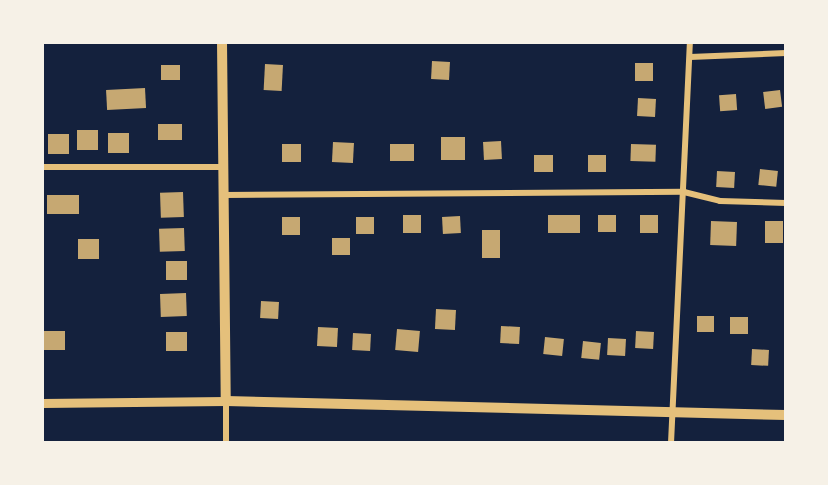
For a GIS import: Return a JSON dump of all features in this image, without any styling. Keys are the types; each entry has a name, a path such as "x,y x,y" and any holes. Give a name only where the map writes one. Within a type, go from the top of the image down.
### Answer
{"main road":[{"path":"222,42 226,401 786,415"}],"street":[{"path":"671,443 690,42"},
{"path":"690,57 786,53"},
{"path":"42,167 223,167"},
{"path":"224,195 684,192 720,201 786,203"},
{"path":"42,404 226,401 226,443"}],"building":[{"path":"432,61 450,62 449,80 431,79"},
{"path":"635,63 653,63 653,81 635,81"},
{"path":"265,64 283,65 282,91 264,90"},
{"path":"161,65 180,65 180,80 161,80"},
{"path":"145,88 146,108 107,110 106,90"},
{"path":"780,90 782,107 765,109 763,92"},
{"path":"736,94 737,110 720,111 719,95"},
{"path":"638,98 656,99 655,117 637,116"},
{"path":"158,124 182,124 182,140 158,140"},
{"path":"77,130 98,130 98,150 77,150"},
{"path":"108,133 129,133 129,153 108,153"},
{"path":"48,134 69,134 69,154 48,154"},
{"path":"441,137 465,137 465,160 441,160"},
{"path":"501,141 502,159 484,160 483,142"},
{"path":"333,142 354,143 353,163 332,162"},
{"path":"282,144 301,144 301,162 282,162"},
{"path":"390,144 414,144 414,161 390,161"},
{"path":"631,144 656,145 655,162 630,161"},
{"path":"534,155 553,155 553,172 534,172"},
{"path":"588,155 606,155 606,172 588,172"},
{"path":"760,169 778,171 776,187 758,185"},
{"path":"717,171 735,172 734,188 716,187"},
{"path":"183,192 184,217 161,218 160,193"},
{"path":"47,195 79,195 79,214 47,214"},
{"path":"403,215 421,215 421,233 403,233"},
{"path":"548,215 580,215 580,233 548,233"},
{"path":"598,215 616,215 616,232 598,232"},
{"path":"640,215 658,215 658,233 640,233"},
{"path":"460,216 461,233 443,234 442,217"},
{"path":"282,217 300,217 300,235 282,235"},
{"path":"356,217 374,217 374,234 356,234"},
{"path":"711,221 737,222 736,246 710,245"},
{"path":"765,221 783,221 783,243 765,243"},
{"path":"184,228 185,251 160,252 159,229"},
{"path":"482,230 500,230 500,258 482,258"},
{"path":"332,238 350,238 350,255 332,255"},
{"path":"78,239 99,239 99,259 78,259"},
{"path":"166,261 187,261 187,280 166,280"},
{"path":"186,293 187,316 161,317 160,294"},
{"path":"261,301 279,302 278,319 260,318"},
{"path":"436,309 456,310 455,330 435,329"},
{"path":"697,316 714,316 714,332 697,332"},
{"path":"730,317 748,317 748,334 730,334"},
{"path":"501,326 520,327 519,344 500,343"},
{"path":"318,327 338,328 337,347 317,346"},
{"path":"397,329 420,331 418,352 395,350"},
{"path":"44,331 65,331 65,350 44,350"},
{"path":"636,331 654,332 653,349 635,348"},
{"path":"166,332 187,332 187,351 166,351"},
{"path":"353,333 371,334 370,351 352,350"},
{"path":"545,337 564,339 562,356 543,354"},
{"path":"608,338 626,339 625,356 607,355"},
{"path":"583,341 601,343 599,360 581,358"},
{"path":"752,349 769,350 768,366 751,365"}]}
